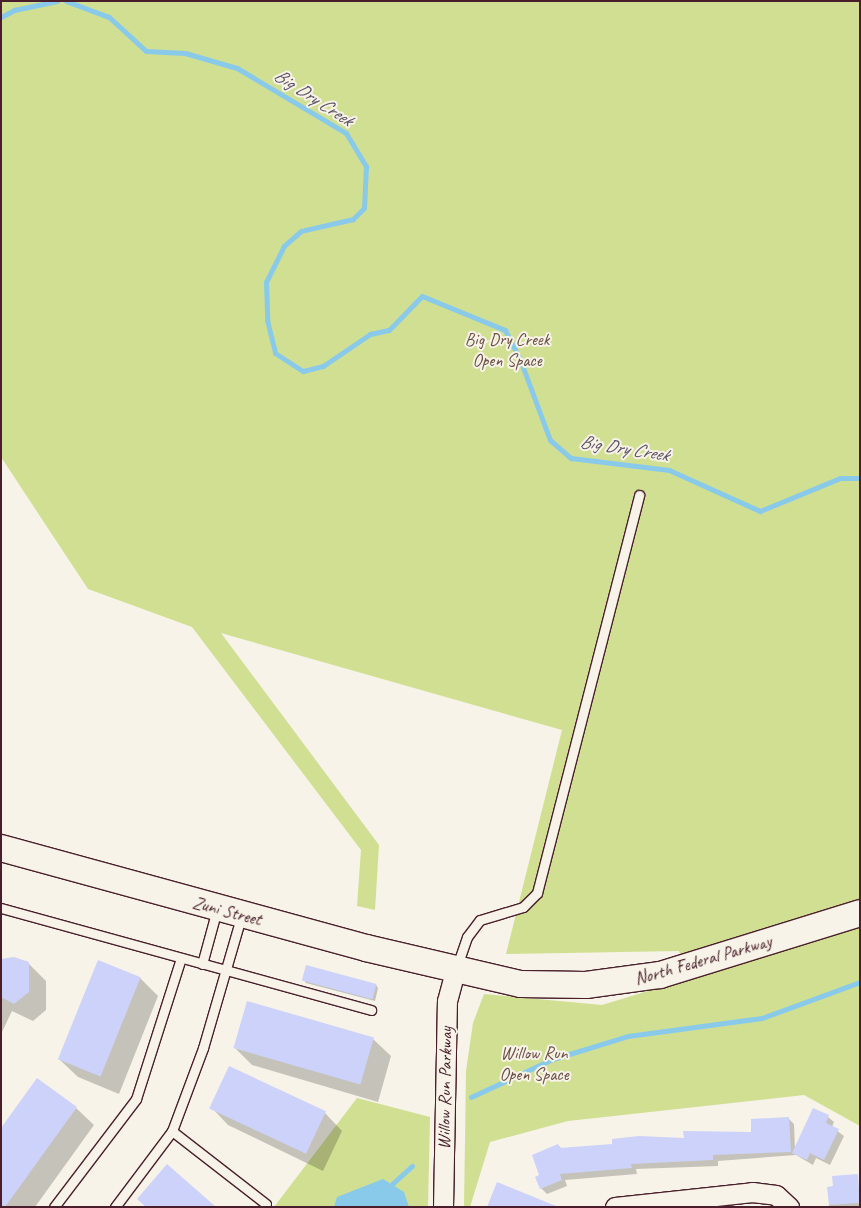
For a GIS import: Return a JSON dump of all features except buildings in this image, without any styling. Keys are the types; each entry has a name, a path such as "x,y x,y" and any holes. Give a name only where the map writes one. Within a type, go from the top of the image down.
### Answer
{"main road":[{"name":"Zuni Street","path":"1,848 242,916 455,971"},
{"name":"North Federal Parkway","path":"455,971 521,984 621,982 699,964 860,914"}],"street":[{"name":"Willow Run Parkway","path":"443,1207 447,1001 455,971"},
{"path":"615,1207 752,1192 776,1195 789,1207"}],"lane":[{"path":"455,971 467,937 480,920 523,907 537,893 639,495"},
{"path":"1,908 371,1010"},
{"path":"202,964 217,909"},
{"path":"115,1207 172,1131 203,1048 242,916"},
{"path":"54,1207 136,1099 181,958"},
{"path":"172,1131 266,1204"}],"green space":[{"name":"Big Dry Creek Open Space","path":"1,1 860,1 860,899 682,958 679,951 506,954 562,730 221,633 379,845 375,910 357,906 361,850 192,627 88,589 1,457"},
{"name":"Willow Run Open Space","path":"860,926 860,1126 804,1095 568,1121 490,1142 470,1207 464,1207 466,1071 473,1023 484,994 602,1005"},
{"path":"357,1098 430,1117 428,1207 274,1207"}],"water":[{"path":"383,1179 404,1192 409,1207 334,1207 337,1197"}],"waterway":[{"name":"Big Dry Creek","path":"1,17 14,10 57,1"},
{"name":"Big Dry Creek","path":"66,1 109,17 146,51 185,53 237,68 346,133 366,166 364,208 353,219 301,231 284,246 266,282 267,320 275,353 303,371 323,366 370,334 389,330 422,296 505,330 521,362 550,440 571,458 669,470 760,511 840,478 860,478"},
{"path":"471,1097 553,1059 628,1036 762,1018 860,982"},
{"path":"392,1184 412,1166"}]}
